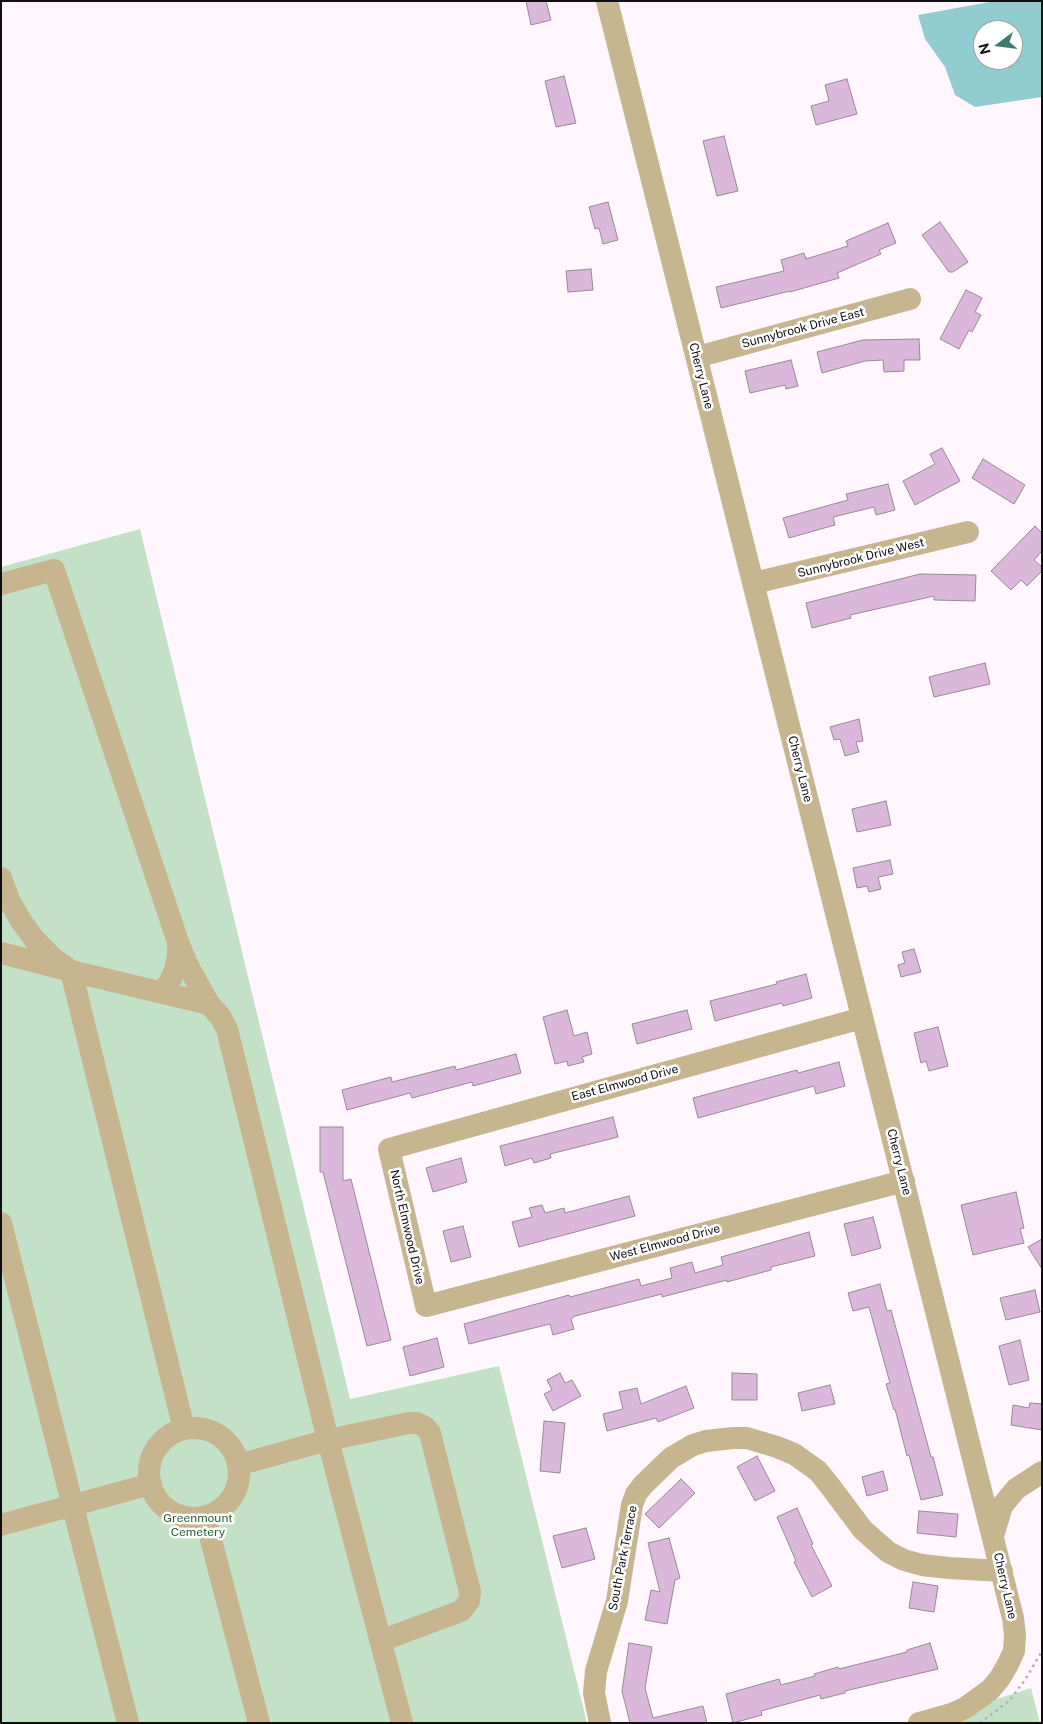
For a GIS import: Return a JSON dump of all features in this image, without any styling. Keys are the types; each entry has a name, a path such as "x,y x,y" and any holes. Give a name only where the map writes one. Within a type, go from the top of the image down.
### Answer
{"street":[{"name":"Cherry Lane","path":"607,1 1009,1598 1016,1635 1014,1651 1008,1664 990,1690 965,1708 919,1723"},
{"name":"Sunnybrook Drive East","path":"696,357 910,299"},
{"name":"Sunnybrook Drive West","path":"754,584 968,532"},
{"path":"1,584 54,570 178,942 187,964 209,1004 220,1016 227,1029 328,1440 402,1723"},
{"path":"1,878 9,900 20,921 53,958 71,971 184,1429"},
{"path":"161,992 170,983 175,970 178,957 178,942"},
{"path":"1,953 209,1004"},
{"name":"East Elmwood Drive","path":"389,1148 862,1018"},
{"name":"North Elmwood Drive","path":"389,1148 426,1306"},
{"name":"West Elmwood Drive","path":"426,1306 904,1181"},
{"path":"1,1223 128,1723"},
{"path":"238,1465 328,1440 409,1423 417,1423 425,1427 430,1433 470,1592 469,1601 461,1611 380,1642"},
{"path":"195,1428 217,1435 228,1444 238,1465 239,1476 236,1489 229,1501 220,1510 205,1517 186,1517 169,1510 160,1502 151,1484 150,1464 155,1452 166,1438 184,1429 195,1428"},
{"name":"South Park Terrace","path":"600,1723 594,1693 596,1671 617,1601 632,1505 636,1494 643,1485 671,1458 693,1445 706,1441 747,1438 777,1446 794,1454 818,1471 864,1530 888,1552 904,1560 922,1565 1002,1571"},
{"name":"Cherry Lane","path":"993,1537 1002,1506 1016,1489 1034,1477"},
{"path":"1,1525 151,1484"},
{"path":"205,1517 259,1723"}],"green space":[{"name":"Greenmount Cemetery","path":"140,529 350,1399 499,1366 587,1723 1,1723 1,567"},
{"path":"1031,1688 1040,1723 919,1723 951,1714"}],"water":[{"path":"995,1 1042,1 1042,97 975,107 955,95 945,67 925,39 918,15"}],"building":[{"path":"526,1 546,1 551,20 531,25"},
{"path":"564,76 576,123 556,127 545,81"},
{"path":"847,79 857,114 816,125 811,106 829,101 825,85"},
{"path":"724,136 738,191 717,196 703,141"},
{"path":"608,202 618,240 603,244 599,228 595,229 589,207"},
{"path":"940,222 968,262 953,272 949,272 922,235"},
{"path":"888,223 896,243 879,250 881,254 837,273 839,278 721,308 716,287 784,271 781,260 804,253 806,259 848,246 846,241"},
{"path":"591,269 593,290 568,292 566,271"},
{"path":"966,290 982,298 975,312 981,315 972,332 969,330 959,349 940,339"},
{"path":"919,339 920,360 904,360 904,371 884,372 883,360 865,361 822,373 817,352 863,340"},
{"path":"791,360 798,386 786,389 785,385 750,393 745,371"},
{"path":"942,448 960,481 915,505 903,481 935,464 930,454"},
{"path":"983,459 1025,485 1014,504 972,478"},
{"path":"888,484 895,510 876,515 874,507 833,517 835,525 789,538 783,518 848,500 846,494"},
{"path":"1035,526 1042,533 1042,551 1034,560 1042,567 1042,571 1027,586 1021,580 1011,590 991,571"},
{"path":"920,574 976,575 975,601 934,600 934,596 850,615 851,618 812,628 806,603"},
{"path":"985,663 990,684 934,697 929,677"},
{"path":"859,719 863,741 856,742 859,752 845,756 840,739 834,740 830,727"},
{"path":"886,801 891,825 857,832 852,809"},
{"path":"890,860 893,874 878,877 881,889 869,892 867,886 857,888 853,868"},
{"path":"914,949 921,972 901,977 898,965 905,963 902,952"},
{"path":"806,974 812,998 783,1006 782,1003 715,1021 710,1001 777,984 776,982"},
{"path":"567,1010 574,1036 587,1032 592,1054 582,1057 584,1062 568,1066 567,1061 555,1064 543,1017"},
{"path":"687,1010 692,1029 637,1044 632,1024"},
{"path":"938,1027 948,1066 929,1071 926,1061 921,1063 914,1033"},
{"path":"516,1054 521,1073 473,1086 472,1082 412,1098 410,1093 347,1110 342,1090 391,1077 392,1082 455,1066 456,1070"},
{"path":"839,1062 845,1086 816,1094 814,1086 698,1118 693,1098 797,1070 798,1073"},
{"path":"613,1117 618,1137 550,1154 551,1158 534,1163 532,1158 505,1166 500,1146"},
{"path":"320,1127 343,1127 343,1181 351,1179 391,1340 367,1346 323,1172 320,1172"},
{"path":"461,1158 467,1182 433,1192 426,1168"},
{"path":"1016,1192 1024,1228 1020,1229 1024,1243 973,1255 961,1205"},
{"path":"629,1196 635,1216 519,1247 512,1222 532,1217 529,1208 542,1205 545,1213 564,1208 565,1213"},
{"path":"873,1217 881,1248 852,1256 844,1224"},
{"path":"463,1226 471,1257 451,1262 443,1231"},
{"path":"809,1232 815,1256 771,1267 771,1270 727,1282 727,1280 662,1297 662,1294 575,1316 571,1319 574,1329 553,1335 550,1324 469,1344 464,1324 569,1295 570,1297 639,1279 641,1286 672,1278 670,1268 692,1262 695,1273 723,1265 721,1257"},
{"path":"1042,1239 1042,1269 1028,1247"},
{"path":"880,1284 887,1311 891,1310 943,1495 921,1500 909,1455 907,1456 895,1409 886,1384 890,1383 869,1307 853,1311 848,1293"},
{"path":"1035,1290 1040,1312 1006,1320 1000,1298"},
{"path":"437,1338 444,1367 410,1376 403,1347"},
{"path":"1020,1340 1029,1380 1009,1385 999,1346"},
{"path":"560,1373 565,1383 572,1380 581,1396 553,1411 544,1394 552,1390 547,1380"},
{"path":"732,1373 757,1374 757,1400 732,1400"},
{"path":"830,1385 835,1404 802,1411 798,1393"},
{"path":"686,1386 694,1408 658,1422 656,1418 607,1431 603,1414 623,1409 619,1392 637,1388 641,1404"},
{"path":"1030,1403 1042,1404 1042,1430 1011,1425 1013,1405 1029,1408"},
{"path":"544,1421 565,1423 560,1473 540,1471"},
{"path":"757,1456 775,1491 755,1501 737,1467"},
{"path":"883,1471 888,1490 867,1496 862,1477"},
{"path":"681,1479 695,1493 659,1528 645,1514"},
{"path":"797,1508 813,1544 811,1545 832,1586 812,1597 794,1562 796,1561 777,1517"},
{"path":"919,1511 958,1514 956,1537 917,1533"},
{"path":"586,1528 595,1559 562,1568 553,1536"},
{"path":"669,1538 680,1578 675,1580 667,1624 645,1620 651,1590 660,1592 648,1543"},
{"path":"913,1582 938,1586 934,1612 909,1608"},
{"path":"629,1643 652,1647 645,1688 653,1718 703,1706 707,1723 630,1723 622,1691"},
{"path":"930,1643 938,1669 845,1691 845,1693 821,1699 820,1695 761,1711 762,1715 733,1723 726,1694 779,1679 781,1685 815,1676 814,1674 838,1667 839,1669 907,1652 907,1650"}]}
